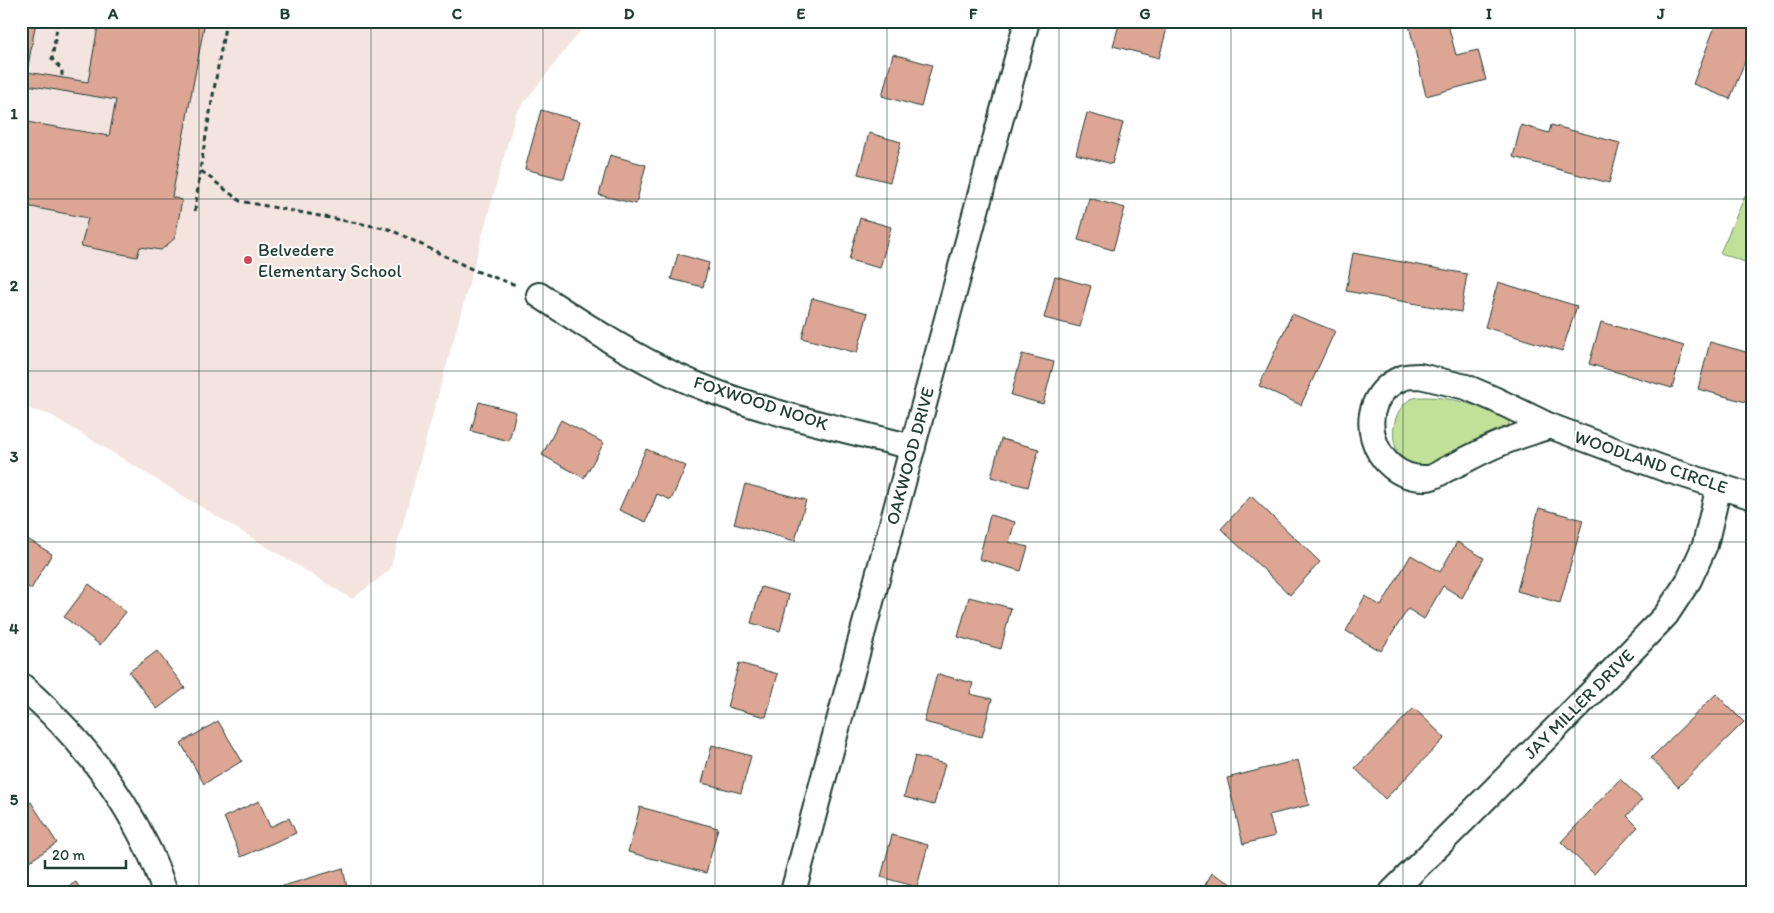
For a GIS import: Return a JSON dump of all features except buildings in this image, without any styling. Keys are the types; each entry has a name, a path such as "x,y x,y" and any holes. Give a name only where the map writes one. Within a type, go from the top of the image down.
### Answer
{"street":[{"name":"OAKWOOD DRIVE","path":"793,892 1027,21"},
{"name":"FOXWOOD NOOK","path":"539,295 612,342 659,368 715,392 771,410 913,447"},
{"name":"WOODLAND CIRCLE","path":"1550,426 1498,444 1429,478 1411,477 1394,469 1379,454 1371,436 1371,417 1377,400 1389,386 1402,378 1420,376 1466,387 1550,426 1662,468 1753,497"},
{"name":"JAY MILLER DRIVE","path":"1392,892 1594,690 1666,615 1689,580 1705,545 1719,486"},
{"path":"21,685 48,708 87,751 124,804 149,850 165,892"}],"path":[{"path":"58,21 52,59 62,70 62,78"},
{"path":"195,212 200,170 226,21"},
{"path":"200,170 240,201 389,229 489,275"}],"shaded area":[{"name":"Belvedere Elementary School","path":"21,21 588,21 516,113 390,570 352,599 51,415 21,407"}],"green space":[{"path":"1753,178 1753,265 1720,253"},
{"path":"1436,397 1480,407 1509,421 1509,426 1504,432 1428,466 1412,463 1403,458 1395,444 1393,436 1396,418 1399,410 1413,398"}],"place":[{"name":"Belvedere Elementary School","path":"248,260"}]}
